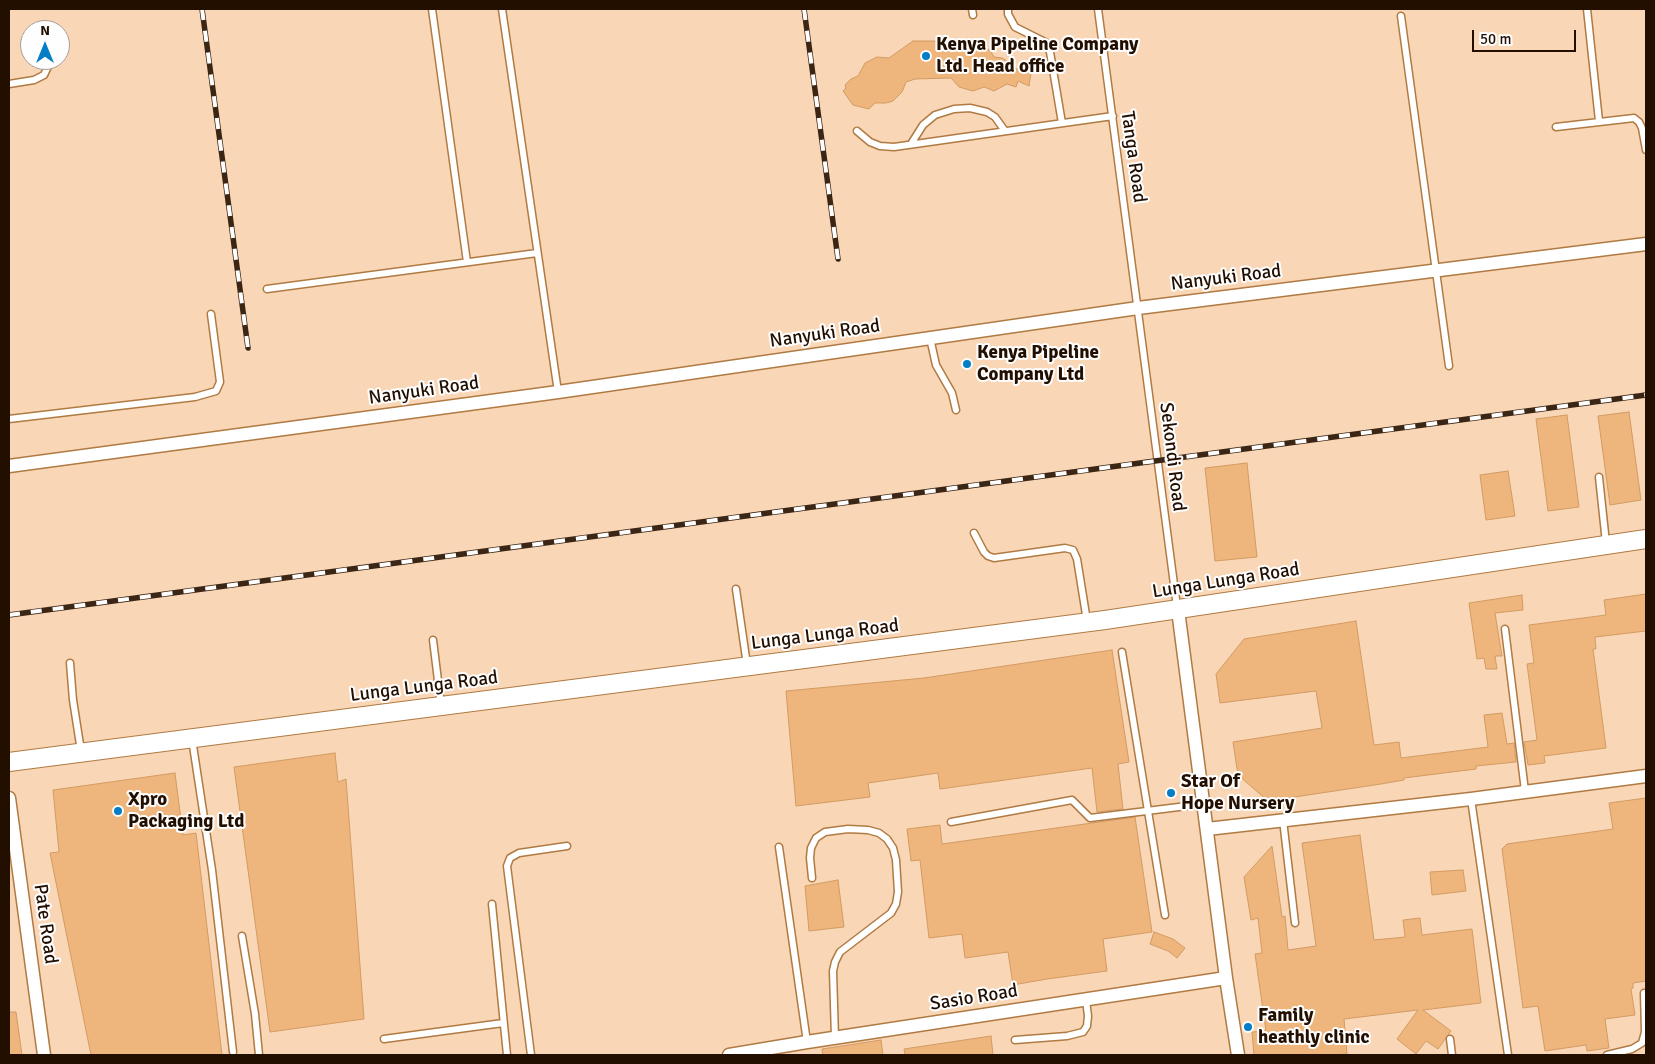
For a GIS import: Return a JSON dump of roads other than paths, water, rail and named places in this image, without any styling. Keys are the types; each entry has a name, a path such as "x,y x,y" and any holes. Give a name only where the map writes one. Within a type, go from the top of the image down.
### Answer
{"main road":[{"name":"Lunga Lunga Road","path":"9,762 1178,610 1646,539"}],"street":[{"name":"Nanyuki Road","path":"9,466 558,392 1138,308 1646,244"},
{"path":"1178,610 1226,978 1238,1055"},
{"path":"1207,829 1471,799 1646,776"},
{"name":"Pate Road","path":"9,798 44,1055"},
{"name":"Sasio Road","path":"728,1055 749,1054 807,1042 1226,978"}],"lane":[{"path":"432,9 467,262"},
{"path":"502,9 558,392"},
{"path":"1008,9 1008,14 1015,27 1045,42 1050,52 1062,123"},
{"name":"Tanga Road","path":"1098,9 1138,308"},
{"path":"1587,9 1599,121"},
{"path":"1401,16 1449,366"},
{"path":"9,84 34,80 44,75 46,70"},
{"path":"911,144 923,124 936,115 954,109 970,108 987,112 995,117 1004,131"},
{"path":"857,131 870,142 880,146 894,147 1113,116"},
{"path":"1556,127 1634,118 1642,128 1646,150"},
{"path":"267,290 537,253"},
{"name":"Sekondi Road","path":"1138,308 1178,610"},
{"path":"9,419 211,394 216,391 220,382 211,314"},
{"path":"930,338 936,366 952,392 956,410"},
{"path":"1598,477 1607,544"},
{"path":"974,533 984,552 994,558 1065,548 1073,550 1077,559 1087,622"},
{"path":"736,589 747,666"},
{"path":"1505,629 1525,791"},
{"path":"433,640 442,706"},
{"path":"1122,652 1165,915"},
{"path":"70,663 73,700 81,753"},
{"path":"192,738 212,870 233,1052"},
{"path":"1471,799 1508,1055"},
{"path":"951,822 1072,800 1090,818 1203,804"},
{"path":"1283,820 1295,923"},
{"path":"812,878 811,848 816,838 825,832 848,829 868,830 879,833 887,839 896,860 898,892 896,904 891,912 840,952 836,962 833,972 835,1038"},
{"path":"531,1055 507,866 510,858 519,853 567,846"},
{"path":"779,847 807,1042"},
{"path":"492,904 507,1055"},
{"path":"242,936 255,1014 259,1055"},
{"path":"1607,1055 1632,1049 1642,1043 1645,1032 1644,993"},
{"path":"1015,1040 1067,1036 1083,1032 1087,1026 1088,1016 1086,1000"},
{"path":"384,1039 503,1023"},
{"path":"1450,1039 1452,1055"}],"railway":[{"path":"202,9 248,348"},
{"path":"804,9 838,259"},
{"path":"9,615 1646,395"}],"place":[{"name":"Kenya Pipeline Company Ltd. Head office","path":"926,56"},
{"name":"Kenya Pipeline Company Ltd","path":"967,364"},
{"name":"Star Of Hope Nursery","path":"1171,793"},
{"name":"Xpro Packaging Ltd","path":"118,811"},
{"name":"Family heathly clinic","path":"1248,1027"}]}
